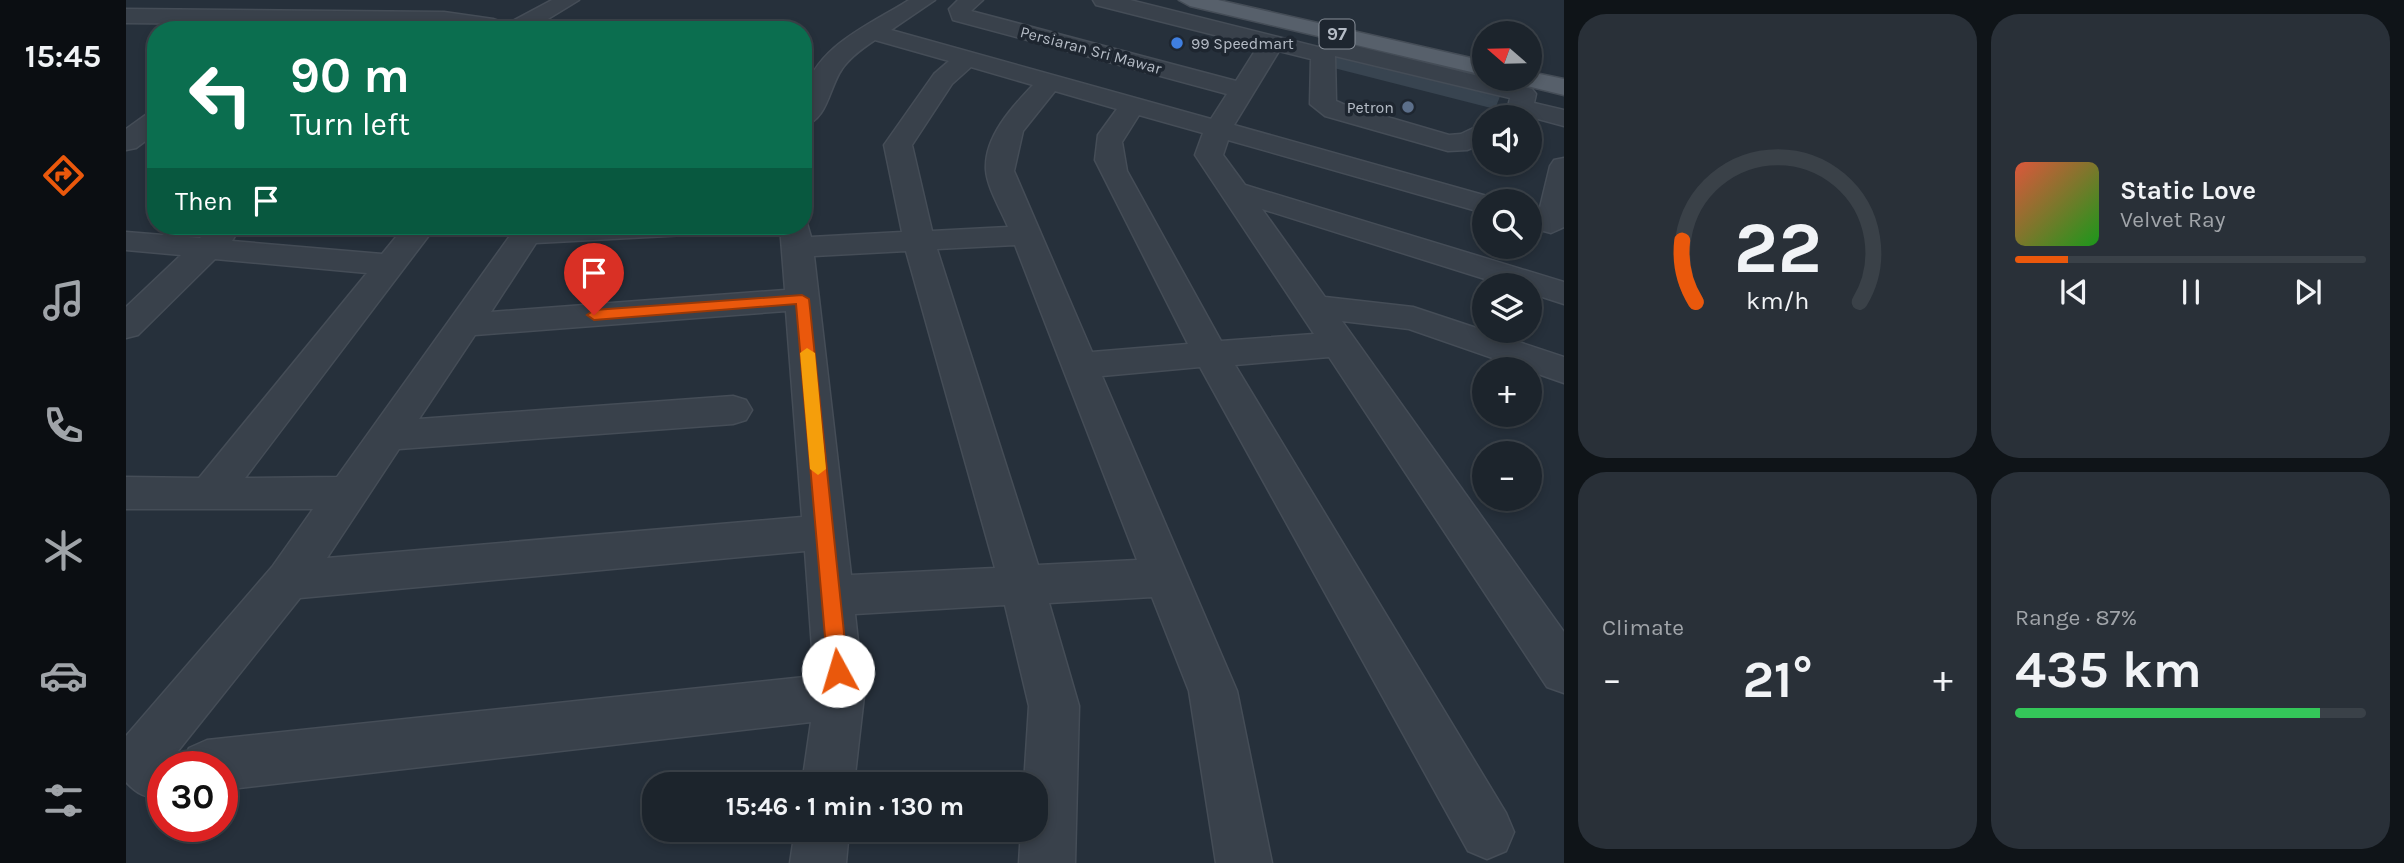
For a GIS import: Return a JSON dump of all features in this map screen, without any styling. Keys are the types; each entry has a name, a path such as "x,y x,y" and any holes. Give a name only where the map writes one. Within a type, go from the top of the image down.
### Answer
{"main road":[{"name":"97","path":"1190,0 1354,46"},
{"name":"97","path":"1255,0 1472,48"},
{"path":"1542,63 1564,68"},
{"path":"1542,82 1564,87"}],"street":[{"path":"226,0 252,0"},
{"path":"530,21 568,0"},
{"path":"812,101 827,72 869,31 882,11 898,0"},
{"path":"869,31 900,16 924,0"},
{"name":"Persiaran Sri Mawar","path":"972,0 960,9 961,15 1242,90"},
{"path":"1104,0 1323,55"},
{"path":"131,19 191,21"},
{"path":"869,31 1472,201"},
{"path":"1273,41 1218,129 1209,155 1564,671"},
{"path":"1472,74 1354,46 1331,47 1323,55 1323,104 1334,110 1448,143 1466,142 1472,138"},
{"path":"967,58 943,79 898,145 919,241 1022,586 1054,706 1047,863"},
{"path":"1050,82 1018,116 1003,144 1000,171 1213,691 1244,863"},
{"path":"1517,91 1523,94 1517,105"},
{"path":"1133,105 1107,141 1106,152 1211,355 1487,832"},
{"path":"1542,115 1564,118"},
{"path":"126,142 147,127"},
{"path":"1548,223 1563,170"},
{"path":"1233,191 1564,293"},
{"path":"126,327 222,235"},
{"path":"209,495 414,235"},
{"path":"147,766 140,759 288,580 526,235"},
{"path":"830,772 840,696 796,237 919,241 1028,235"},
{"path":"126,241 390,265"},
{"path":"463,325 802,299"},
{"path":"1313,307 1413,318 1564,370"},
{"path":"1081,365 1339,344"},
{"path":"387,436 733,410"},
{"path":"126,493 347,493"},
{"path":"288,580 824,531"},
{"path":"831,596 1167,577"},
{"path":"238,763 840,696"},
{"path":"818,863 821,842"}],"building":[{"path":"1335,53 1472,87 1472,91 1501,94 1497,105 1479,105 1326,66"}],"slow traffic":[{"path":"807,353 818,469"}],"place":[{"name":"99 Speedmart","path":"1177,43"},
{"name":"Petron","path":"1408,107"}],"route":[{"path":"594,315 802,299 838,671"}]}
